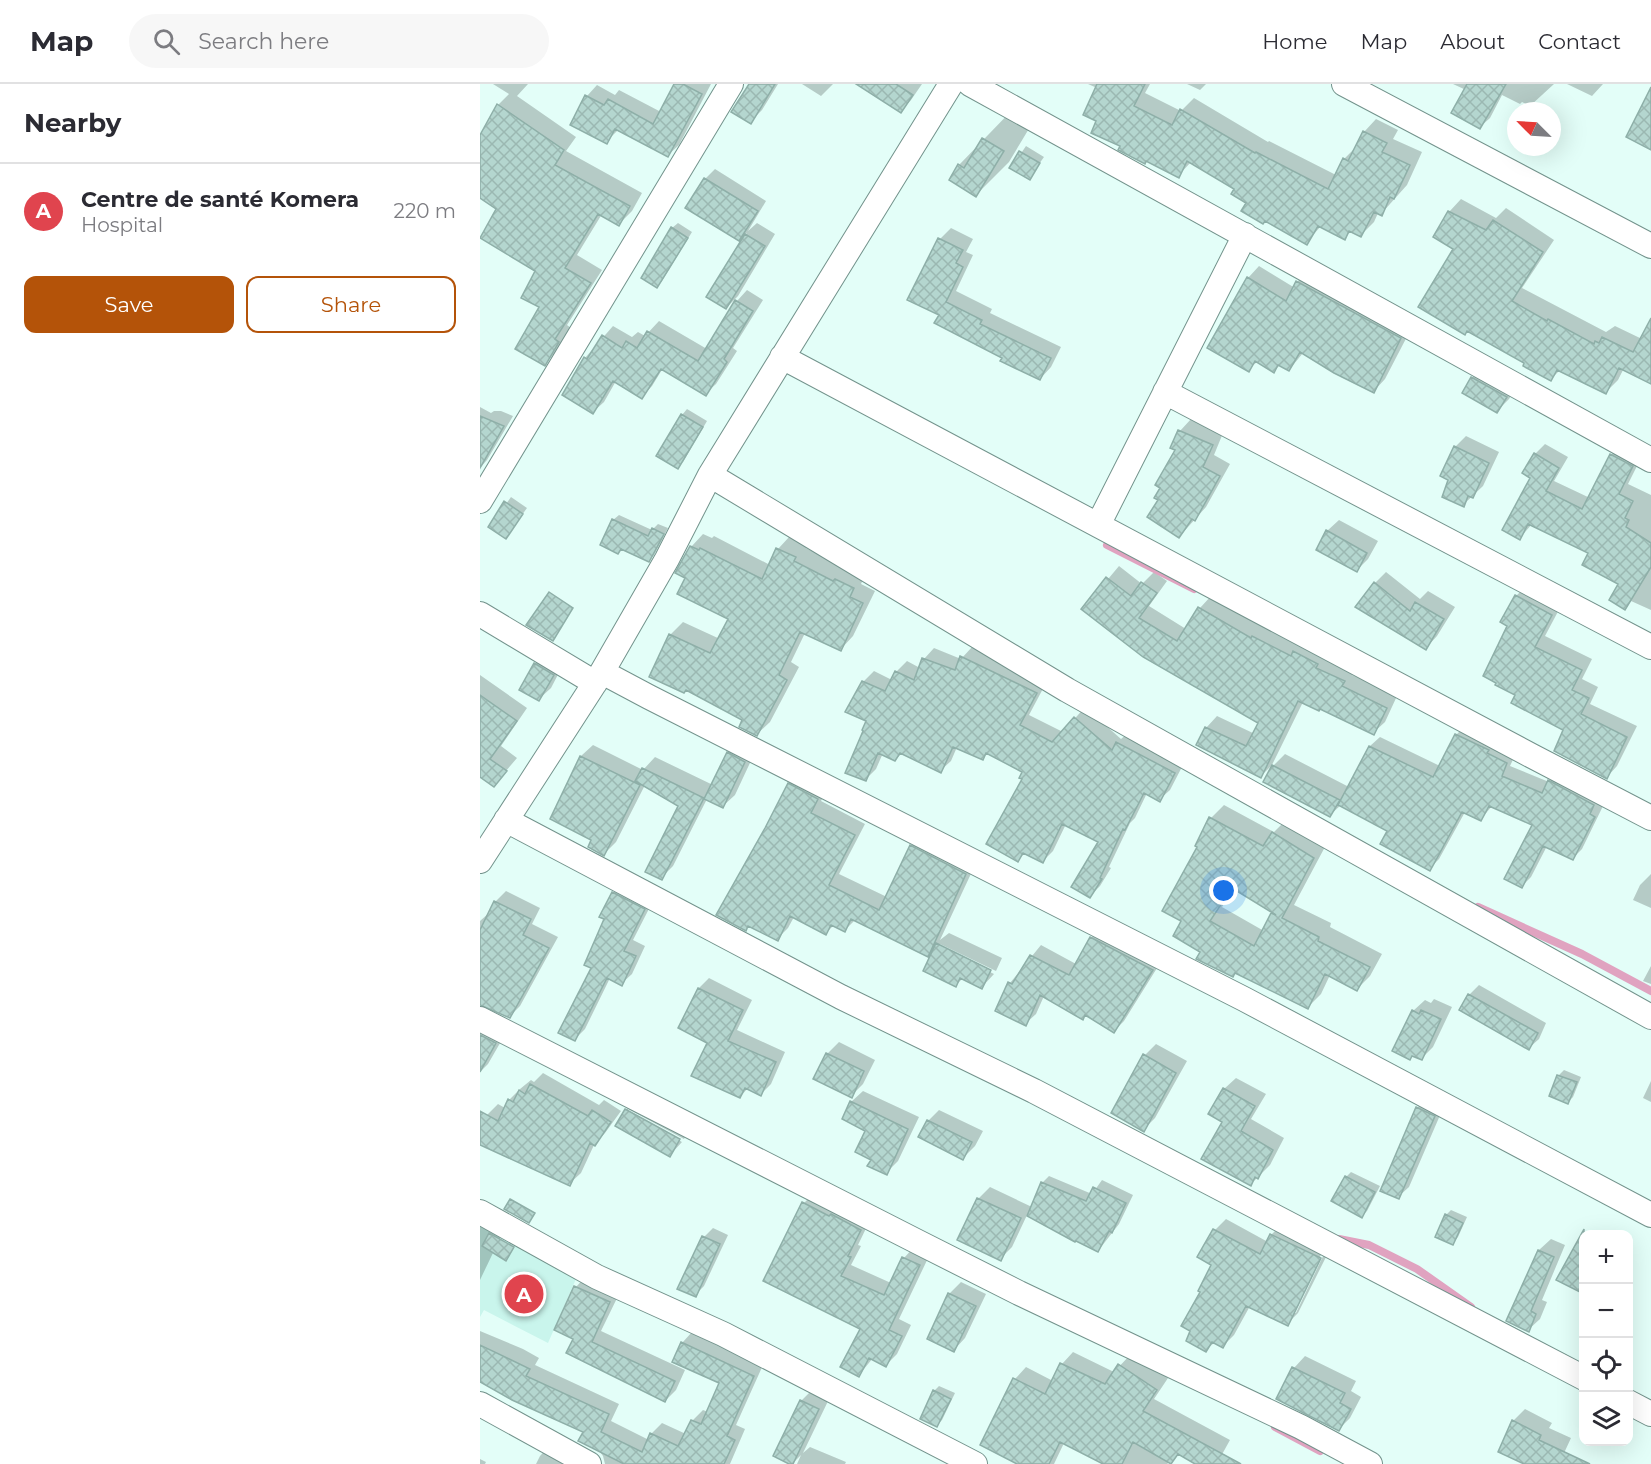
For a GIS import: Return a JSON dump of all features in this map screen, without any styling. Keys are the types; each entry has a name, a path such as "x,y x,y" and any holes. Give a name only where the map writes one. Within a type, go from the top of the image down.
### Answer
{"street":[{"path":"480,501 731,84"},
{"path":"480,861 599,677 667,559 710,475 951,84"},
{"path":"970,84 1651,460"},
{"path":"1344,84 1651,246"},
{"path":"1098,525 1245,235"},
{"path":"782,357 1651,818"},
{"path":"1165,392 1651,647"},
{"path":"710,475 1067,690 1651,1017"},
{"path":"480,614 599,677 649,698 1244,999 1651,1215"},
{"path":"506,820 831,991 1034,1091 1579,1375"},
{"path":"480,1019 928,1248 1301,1427 1370,1464"},
{"path":"480,1212 597,1277 723,1334 975,1464"},
{"path":"480,1404 589,1464"},
{"path":"1633,1404 1651,1414"}],"shaded area":[{"path":"480,1222 576,1279 548,1343 484,1310 480,1317"}],"building":[{"path":"674,84 683,84 702,94 668,157 615,129 607,144 570,125 585,95 604,105 608,99 653,124"},
{"path":"749,84 775,84 751,124 731,112"},
{"path":"856,84 896,84 913,95 901,113"},
{"path":"1097,84 1145,84 1134,106 1172,125 1180,109 1255,153 1328,189 1343,158 1348,161 1363,131 1387,143 1382,152 1410,165 1394,199 1390,197 1382,216 1374,212 1361,237 1349,231 1345,240 1318,226 1307,245 1265,221 1263,224 1241,211 1246,203 1231,194 1234,189 1187,161 1179,178 1146,161 1145,164 1118,150 1120,146 1091,133 1096,121 1083,115"},
{"path":"1467,84 1506,84 1480,129 1451,113"},
{"path":"1651,87 1651,150 1626,137"},
{"path":"497,104 564,150 555,165 630,206 619,226 598,214 565,268 591,283 555,339 559,342 545,366 515,349 539,307 521,298 535,271 480,238 496,209 480,198 480,135"},
{"path":"982,138 1004,151 976,197 949,180 958,164 964,168"},
{"path":"1019,151 1040,163 1030,180 1009,168"},
{"path":"704,178 758,211 739,241 685,208"},
{"path":"1448,211 1486,230 1493,220 1543,252 1512,301 1547,321 1548,319 1594,344 1595,341 1599,343 1602,337 1633,352 1651,318 1651,384 1619,368 1606,394 1557,370 1551,381 1467,331 1465,335 1418,307 1453,249 1433,237"},
{"path":"671,227 688,238 657,288 641,278"},
{"path":"745,234 765,246 726,309 706,297"},
{"path":"938,238 963,250 956,263 963,267 946,302 982,320 980,324 1051,358 1040,380 1000,361 1002,358 934,323 939,315 907,300"},
{"path":"1247,277 1286,301 1296,281 1401,338 1374,393 1334,373 1300,352 1289,371 1278,365 1274,373 1255,361 1249,372 1207,348"},
{"path":"735,300 753,311 724,359 727,362 706,396 661,369 642,399 613,381 593,414 562,395 584,357 587,359 602,335 622,348 626,341 637,348 647,331 698,361"},
{"path":"1471,377 1507,397 1497,413 1462,393"},
{"path":"681,414 703,427 678,469 656,456"},
{"path":"480,416 504,426 480,468"},
{"path":"1178,430 1213,445 1203,467 1220,476 1195,521 1192,519 1179,538 1147,517 1158,500 1154,498 1160,488 1155,485 1175,450 1170,448"},
{"path":"1454,446 1489,463 1473,498 1468,496 1464,507 1442,497 1448,480 1440,476"},
{"path":"1534,453 1559,468 1546,491 1582,509 1610,454 1633,466 1619,494 1633,501 1625,518 1629,520 1626,527 1651,543 1651,567 1625,610 1609,600 1618,584 1582,565 1588,553 1528,524 1520,540 1502,530 1530,478 1522,473"},
{"path":"504,501 523,514 506,539 488,527"},
{"path":"612,519 648,536 652,528 664,534 649,562 621,549 618,554 600,545"},
{"path":"1326,530 1367,553 1357,572 1316,550"},
{"path":"690,546 699,550 700,548 762,579 776,548 796,557 794,561 833,581 835,579 854,588 850,597 863,603 841,651 800,632 779,675 787,680 757,736 739,727 742,720 686,690 684,693 649,677 669,634 710,653 728,619 677,594 685,578 675,573"},
{"path":"1106,577 1131,596 1141,582 1157,593 1139,618 1177,641 1198,607 1251,638 1252,636 1291,656 1293,651 1318,664 1316,668 1345,681 1342,686 1387,708 1374,735 1298,701 1261,778 1196,745 1205,727 1246,746 1258,723 1143,657 1081,609"},
{"path":"1374,582 1410,611 1415,602 1444,619 1426,650 1355,607"},
{"path":"549,592 573,608 553,641 526,625"},
{"path":"1515,595 1552,615 1535,647 1582,670 1572,690 1589,698 1581,714 1627,737 1607,779 1554,751 1563,730 1511,703 1515,695 1483,676 1507,626 1500,622"},
{"path":"960,656 1037,693 1020,725 1052,742 1074,717 1112,750 1116,742 1175,773 1160,802 1144,793 1125,830 1123,829 1100,878 1102,879 1090,898 1071,887 1098,842 1062,824 1043,863 1023,853 1018,862 986,844 1022,779 1019,778 1022,772 986,753 983,760 953,747 941,773 900,753 895,761 878,753 866,781 845,773 866,721 845,712 862,681 885,691 895,671 914,680 922,658 955,670"},
{"path":"534,663 554,675 539,701 519,690"},
{"path":"480,695 517,721 490,759 507,771 494,787 480,777"},
{"path":"1455,734 1489,750 1487,753 1507,763 1502,776 1542,793 1548,780 1594,805 1590,814 1595,817 1573,860 1543,846 1522,888 1504,879 1532,825 1489,806 1481,821 1462,812 1430,871 1380,844 1387,831 1338,805 1369,746 1433,777"},
{"path":"727,752 745,762 723,808 704,799"},
{"path":"580,756 640,785 604,856 588,847 591,840 550,819"},
{"path":"1272,765 1340,800 1330,817 1263,782"},
{"path":"642,768 704,798 662,880 645,872 678,806 635,781"},
{"path":"788,783 818,799 811,813 855,835 829,885 879,910 910,845 966,874 928,957 851,919 845,932 831,925 826,935 790,916 778,941 748,926 746,931 716,915"},
{"path":"1209,817 1263,846 1272,832 1314,858 1282,918 1319,937 1318,941 1370,967 1357,991 1325,974 1308,1009 1235,973 1233,977 1196,959 1200,952 1173,936 1181,921 1162,911 1197,847 1195,846","holes":["1232,888 1276,915 1271,913 1254,946 1210,921"]},
{"path":"612,892 645,909 624,951 636,956 622,986 607,978 575,1041 558,1033 591,968 584,965 604,919 599,917"},
{"path":"494,901 531,919 523,935 549,948 510,1018 480,1005 480,930"},
{"path":"1090,937 1153,970 1114,1033 1085,1015 1083,1020 1040,995 1026,1026 995,1011 1008,982 1012,984 1030,955 1069,975"},
{"path":"936,943 991,970 982,989 960,978 956,987 923,971"},
{"path":"698,988 743,1010 728,1041 776,1062 761,1096 745,1088 740,1098 691,1076 707,1043 678,1028"},
{"path":"1468,994 1538,1033 1529,1050 1459,1010"},
{"path":"1412,1010 1419,1014 1421,1010 1441,1019 1422,1060 1412,1056 1410,1060 1392,1051"},
{"path":"480,1035 496,1043 480,1072"},
{"path":"826,1053 864,1071 852,1098 813,1079"},
{"path":"1143,1054 1176,1073 1144,1132 1111,1113"},
{"path":"1557,1075 1577,1082 1568,1104 1549,1096"},
{"path":"530,1084 588,1116 592,1110 611,1122 595,1146 590,1143 570,1186 480,1145 480,1111 498,1121 508,1099 513,1102 519,1090 525,1094"},
{"path":"1223,1088 1255,1106 1241,1131 1273,1150 1258,1179 1255,1177 1251,1186 1201,1159 1222,1122 1208,1114"},
{"path":"850,1101 908,1129 887,1175 867,1166 871,1160 855,1152 865,1131 842,1119"},
{"path":"1416,1107 1435,1116 1399,1199 1380,1191"},
{"path":"625,1109 680,1139 670,1157 615,1126"},
{"path":"927,1120 972,1142 963,1160 918,1137"},
{"path":"1345,1176 1375,1192 1362,1218 1331,1201"},
{"path":"1041,1182 1086,1201 1093,1187 1126,1203 1112,1233 1109,1231 1098,1252 1027,1216"},
{"path":"977,1198 1021,1218 1001,1261 957,1240"},
{"path":"510,1199 535,1213 529,1223 504,1209"},
{"path":"802,1202 861,1230 841,1276 884,1295 902,1257 920,1265 889,1330 902,1336 886,1367 869,1358 859,1377 840,1367 860,1329 763,1281"},
{"path":"1445,1214 1463,1223 1453,1245 1435,1237"},
{"path":"1213,1229 1260,1254 1270,1234 1321,1258 1288,1326 1246,1306 1223,1348 1212,1342 1206,1352 1186,1341 1190,1331 1181,1326 1200,1292 1198,1291 1211,1265 1197,1257"},
{"path":"489,1233 514,1247 506,1261 482,1246"},
{"path":"702,1236 720,1244 696,1297 677,1289"},
{"path":"1579,1238 1579,1292 1556,1280"},
{"path":"1538,1250 1554,1257 1531,1311 1536,1314 1529,1332 1506,1321"},
{"path":"574,1286 610,1302 592,1342 675,1381 665,1402 566,1353 573,1339 554,1330"},
{"path":"948,1293 976,1306 954,1352 927,1339"},
{"path":"681,1342 754,1376 727,1436 735,1440 724,1464 624,1464 578,1441 583,1432 512,1400 480,1382 480,1345 530,1369 526,1376 609,1414 601,1432 642,1452 650,1433 678,1446 691,1420 701,1424 719,1383 672,1362"},
{"path":"1060,1363 1105,1384 1118,1364 1157,1390 1143,1411 1241,1464 1195,1464 1178,1454 1171,1464 1133,1442 1122,1464 1103,1464 1060,1442 1049,1464 1017,1464 980,1445 1013,1378 1045,1394"},
{"path":"1292,1367 1345,1393 1340,1403 1351,1409 1339,1431 1276,1399"},
{"path":"933,1390 951,1399 937,1427 920,1419"},
{"path":"800,1400 819,1409 793,1464 789,1464 773,1456"},
{"path":"1512,1420 1541,1435 1539,1440 1590,1464 1524,1464 1498,1452"}],"waterway":[{"path":"1107,545 1194,589"},
{"path":"1478,907 1582,954 1651,991"},
{"path":"1339,1239 1369,1245 1417,1269 1471,1307"},
{"path":"1275,1427 1320,1451"}],"place":[{"name":"Centre de santé Komera","path":"524,1294"}]}
